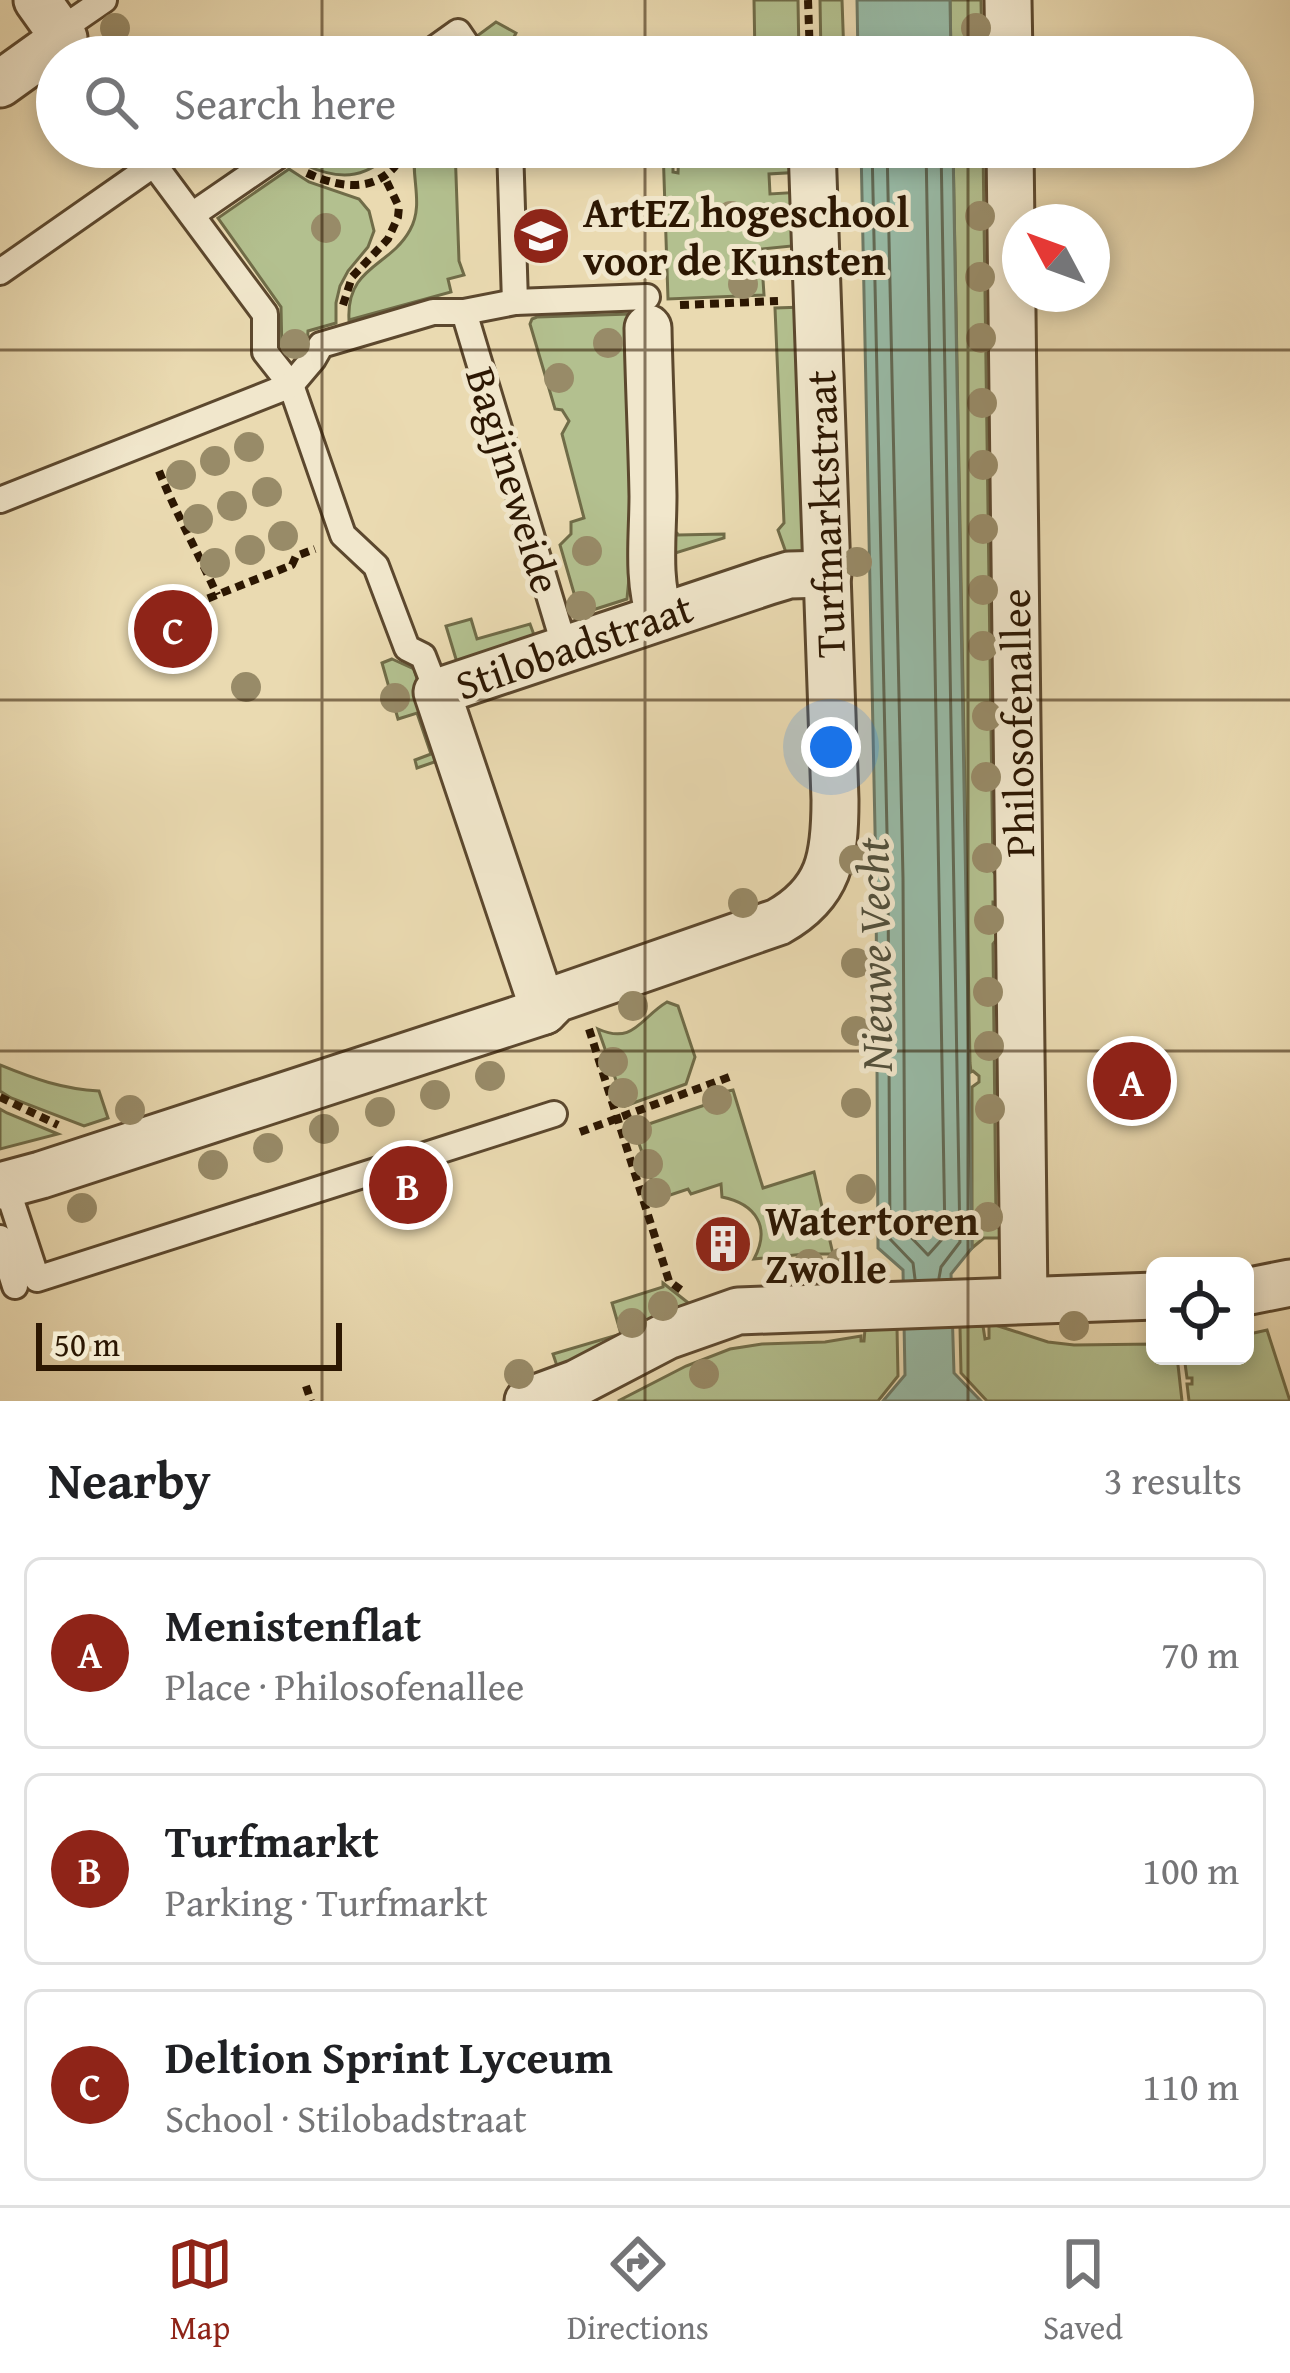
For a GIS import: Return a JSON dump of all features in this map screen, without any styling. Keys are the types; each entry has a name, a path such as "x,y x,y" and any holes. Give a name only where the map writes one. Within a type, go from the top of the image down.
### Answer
{"street":[{"path":"1008,0 1009,36"},
{"path":"0,84 36,53"},
{"name":"Turfmarktstraat","path":"559,1002 778,922 807,904 824,880 835,820 813,168"},
{"name":"Philosofenallee","path":"1010,168 1024,1300"},
{"path":"648,312 651,568 660,617"},
{"name":"Stilobadstraat","path":"559,1002 437,692 789,575 827,574"},
{"path":"3,1185 559,1002"},
{"path":"1254,1290 1290,1283"},
{"path":"528,1401 578,1383 667,1336 738,1311 1146,1296"}],"lane":[{"path":"60,32 104,0"},
{"path":"0,272 132,168"},
{"path":"156,168 266,314 265,352 291,385 343,535 376,566 407,648 423,656 437,692"},
{"path":"192,215 260,168"},
{"name":"Bagijneweide","path":"511,168 515,302"},
{"path":"0,500 291,385 321,345 347,336 433,312 464,312 515,302 648,312"},
{"name":"Bagijneweide","path":"464,312 565,648"},
{"path":"3,1185 37,1279 558,1126"},
{"path":"0,1238 15,1286"}],"path":[{"path":"808,0 809,36"},
{"path":"300,168 316,178 352,185 374,183 394,168"},
{"path":"347,336 342,309 347,287 388,239 398,218 399,207 385,178"},
{"path":"648,312 670,306 816,300"},
{"path":"148,442 180,522 192,537 217,595"},
{"path":"194,604 292,565 296,556 343,535"},
{"path":"559,1002 619,1119 670,1281 695,1297 704,1322"},
{"path":"558,1126 619,1119 732,1076"},
{"path":"306,1386 311,1401"}],"shaded area":[{"path":"754,0 798,0 799,36 755,36"},
{"path":"820,0 842,0 843,36 821,36"},
{"path":"950,0 981,0 982,36 951,36"},
{"path":"496,22 516,33 514,36 477,36"},
{"path":"314,168 371,168 355,174"},
{"path":"414,168 456,168 459,261 464,275 448,279 451,292 349,320 354,288 402,242 414,220"},
{"path":"664,168 678,173 678,168 802,168 802,172 769,174 770,194 802,192 802,245 761,249 764,295 668,299"},
{"path":"953,168 983,168 993,871 1002,883 1003,902 993,902 993,912 1003,912 1003,931 993,944 996,1218 1008,1238 984,1238 972,1248 972,1087 979,1076 971,1072"},
{"path":"289,169 309,182 359,199 369,211 374,231 340,286 336,323 308,331 304,355 282,354 281,307 218,218"},
{"path":"804,307 814,547 789,561 778,530 784,523 775,308"},
{"path":"631,314 636,457 627,599 580,614 560,545 571,534 571,522 584,518 562,434 569,421 562,410 555,409 530,324 537,317"},
{"path":"670,532 724,534 724,538 669,555"},
{"path":"471,619 477,639 530,624 537,643 459,669 446,626"},
{"path":"392,659 414,669 443,759 417,768 415,760 431,754 417,713 398,719 382,663"},
{"path":"667,1002 678,1006 695,1057 686,1084 625,1106 598,1029 629,1032"},
{"path":"0,1065 49,1082 99,1091 108,1118 84,1126 11,1098 0,1091"},
{"path":"733,1090 763,1188 814,1172 833,1254 754,1259 761,1237 757,1219 744,1205 722,1197 721,1184 658,1199 634,1129 708,1104 706,1096"},
{"path":"0,1109 7,1113 58,1134 0,1149"},
{"path":"663,1283 691,1305 558,1369 553,1354 621,1334 612,1303 663,1287"},
{"path":"989,1323 1048,1342 1146,1344 1146,1365 1178,1365 1182,1401 987,1401 961,1373 960,1327 983,1326 985,1339 989,1338"},
{"path":"897,1328 898,1376 878,1401 618,1401 730,1349 861,1336 864,1341 865,1329"},
{"path":"1267,1330 1290,1401 1189,1401 1187,1384 1192,1384 1192,1378 1187,1378 1185,1365 1254,1365 1254,1333"}],"water":[{"path":"857,0 950,0 951,36 858,36"},
{"path":"861,168 953,168 972,1248 951,1274 954,1373 981,1401 883,1401 905,1375 903,1270 878,1248 876,878"}],"place":[{"name":"ArtEZ hogeschool voor de Kunsten","path":"541,236"},
{"name":"Deltion Sprint Lyceum","path":"173,629"},
{"name":"Menistenflat","path":"1132,1081"},
{"name":"Turfmarkt","path":"408,1185"},
{"name":"Watertoren Zwolle","path":"723,1244"}],"water label":[{"name":"Nieuwe Vecht","path":"874,955"}]}
